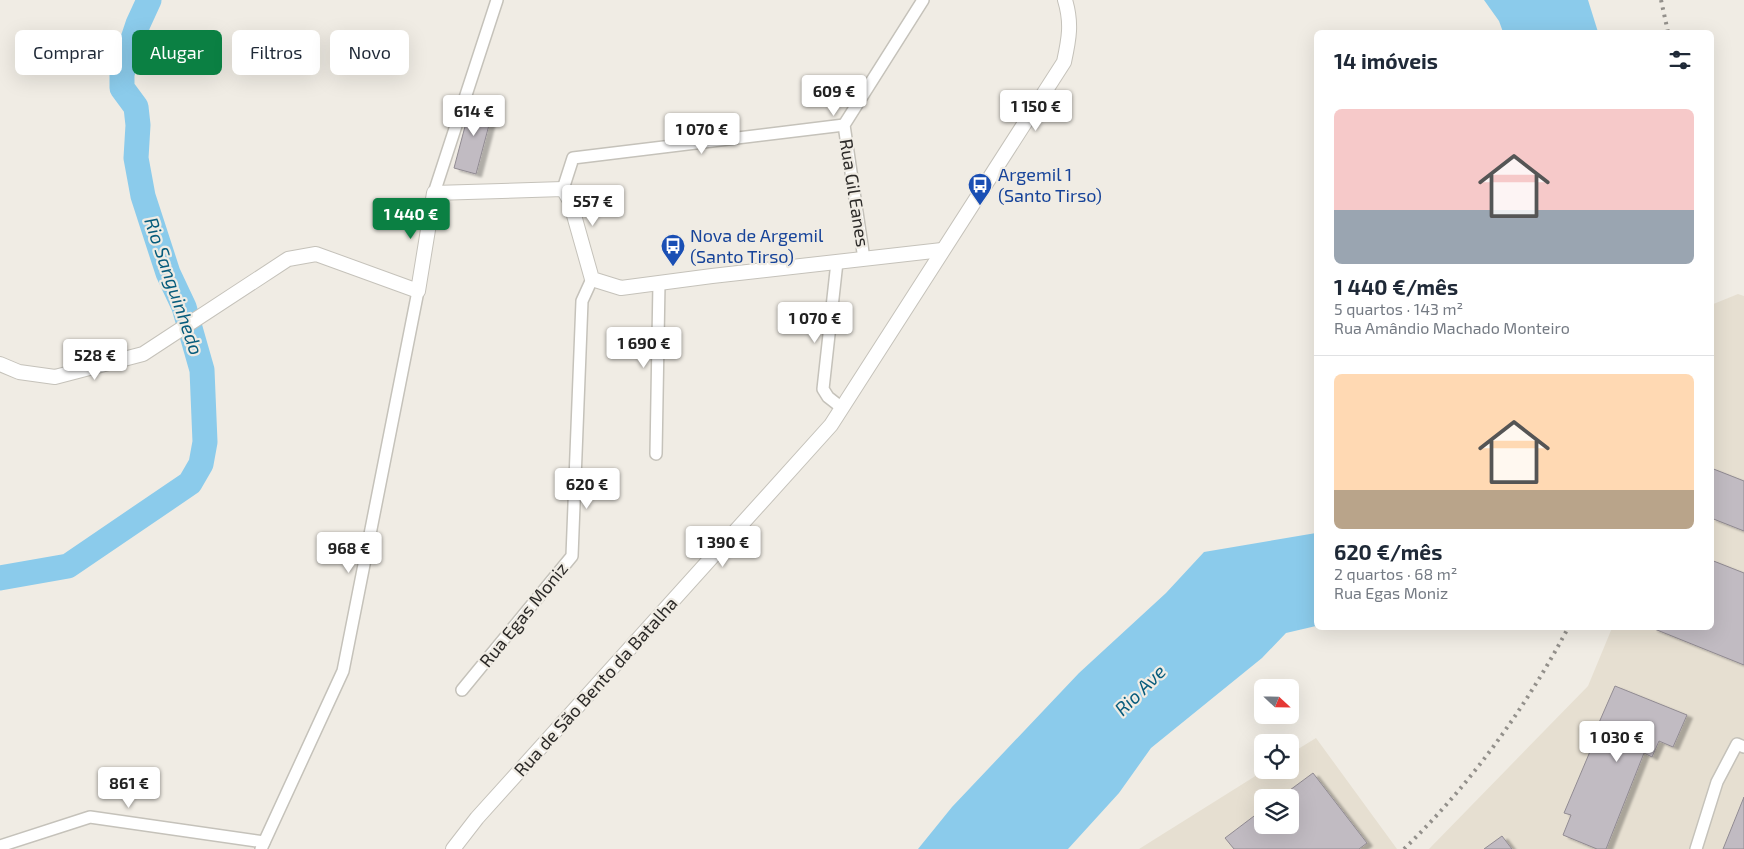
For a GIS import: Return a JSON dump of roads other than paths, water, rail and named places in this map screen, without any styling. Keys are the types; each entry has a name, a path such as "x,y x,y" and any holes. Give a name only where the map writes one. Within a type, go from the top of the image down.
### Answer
{"street":[{"path":"0,846 90,817 262,845 343,671 418,291 434,193 497,0"},
{"name":"Rua Gil Eanes","path":"864,258 844,125 923,0"},
{"name":"Rua de São Bento da Batalha","path":"453,849 477,818 831,425 1064,62 1070,38 1069,13 1065,0"},
{"path":"562,189 572,158 844,125"},
{"path":"434,193 562,189"},
{"path":"562,189 570,201 592,279 621,288 942,250"},
{"path":"0,364 19,372 55,377 143,354 288,259 316,254 418,291"},
{"path":"837,262 823,390 828,397 842,408"},
{"name":"Rua Egas Moniz","path":"462,690 572,556 582,301 592,279"},
{"path":"656,454 659,283"},
{"path":"1696,849 1717,782 1737,744 1744,747"}],"water":[{"path":"1484,0 1588,0 1597,30 1502,30 1499,21"},
{"name":"Rio Ave","path":"1314,533 1314,626 1286,633 1262,658 1151,748 1119,793 1068,849 918,849 952,807 1079,673 1166,593 1204,552"}],"waterway":[{"name":"Rio Sanguinhedo","path":"0,578 68,566 190,483 201,464 205,442 202,370 184,307 168,273 143,196 136,158 138,125 136,107 122,88 122,74 126,60 138,24 149,0"}],"railway":[{"path":"1661,0 1668,30"},
{"path":"1404,849 1451,799 1495,745 1534,688 1567,630"}],"place":[{"name":"Argemil 1 (Santo Tirso)","path":"980,206"},
{"name":"Nova de Argemil (Santo Tirso)","path":"673,267"}]}
